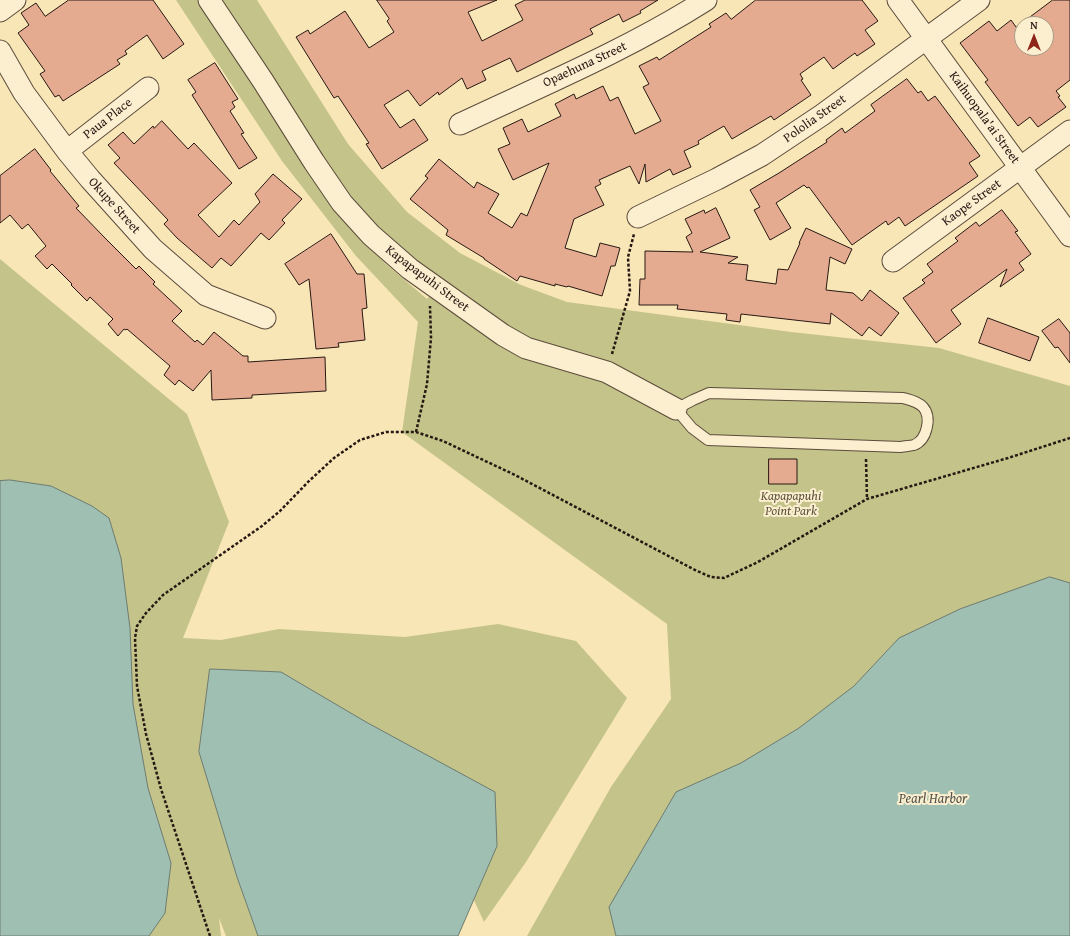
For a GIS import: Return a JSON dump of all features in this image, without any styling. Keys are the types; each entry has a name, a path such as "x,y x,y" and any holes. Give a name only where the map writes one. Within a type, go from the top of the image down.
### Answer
{"street":[{"path":"0,11 15,0"},
{"name":"Kapapapuhi Street","path":"209,0 342,203 371,235 410,269 503,335 526,348 607,372 676,409"},
{"name":"Opaehuna Street","path":"460,124 629,44 675,20 706,0"},
{"name":"Kaihuopala'ai Street","path":"898,0 1070,236"},
{"name":"Pololia Street","path":"638,217 762,155 822,115 979,0"},
{"name":"Okupe Street","path":"0,52 24,93 67,151 152,249 206,295 264,318"},
{"name":"Paua Place","path":"67,151 148,88"},
{"name":"Kaope Street","path":"892,261 1070,131"}],"lane":[{"path":"709,393 903,398 914,401 923,407 927,417 927,429 915,444 901,447 708,440 692,428 676,409 709,393"}],"path":[{"path":"607,372 630,291 628,257 638,217"},
{"path":"416,432 427,384 431,338 430,305"},
{"path":"210,936 161,789 146,734 137,686 135,638 137,626 146,613 163,595 262,526 280,511 334,458 360,440 386,432 416,432 443,441 509,472 695,570 711,577 724,578 758,562 867,499 1008,458 1070,438"},
{"path":"865,446 867,499"}],"green space":[{"name":"Kapapapuhi Point Park","path":"176,0 198,0 289,139 348,223 387,265 427,299 441,281 376,227 343,186 219,0 257,0 348,144 407,212 460,253 521,285 567,302 791,332 939,348 1070,386 1070,619 653,936 527,936 611,787 671,699 667,624 402,432 418,322 356,256 282,161"},
{"path":"0,259 187,414 229,522 183,638 221,640 279,629 405,637 498,624 576,641 627,698 526,862 484,922 467,885 272,936 226,936 219,918 221,936 0,936"}],"water":[{"path":"10,480 51,486 92,506 109,518 121,558 130,628 133,704 148,788 171,863 165,913 149,936 0,936 0,481"},
{"name":"Pearl Harbor","path":"1050,577 1070,583 1070,936 616,936 609,907 676,792 741,763 799,728 854,686 899,638 960,609"},
{"path":"210,669 281,672 366,722 495,792 497,846 458,936 258,936 237,877 199,752"}],"building":[{"path":"69,0 153,0 184,44 163,59 147,35 125,51 127,54 117,60 120,64 63,101 59,95 55,97 40,74 45,71 18,33 29,25 21,13 36,3 45,16"},
{"path":"377,0 497,0 468,12 482,41 523,20 515,5 525,0 658,0 640,11 641,13 623,22 619,14 590,29 593,34 517,72 510,58 482,71 486,80 467,89 462,78 439,95 438,92 420,106 408,90 384,105 400,128 414,119 428,140 382,169 366,144 369,143 338,96 334,98 296,37 308,30 310,34 345,11 369,48 394,32 387,21 389,19"},
{"path":"756,0 862,0 878,21 865,30 875,44 857,56 855,53 833,69 824,57 800,74 803,79 801,80 811,95 774,120 771,116 732,139 724,126 698,141 699,144 684,151 691,167 673,175 670,169 646,182 645,164 639,184 630,166 599,180 601,184 595,187 604,205 574,219 565,248 596,257 600,243 620,248 615,266 611,266 602,296 568,286 555,284 555,286 520,276 517,281 484,258 446,235 448,230 410,199 428,178 425,176 439,159 474,188 477,182 499,194 488,213 512,228 521,213 527,216 549,163 513,180 498,149 510,144 503,128 522,119 528,132 561,116 555,104 574,94 576,99 603,86 610,101 618,97 635,134 661,121 643,87 649,84 639,66 657,57 659,60 711,27 709,24 726,13 731,19"},
{"path":"1053,0 1070,0 1070,80 1056,91 1060,96 1058,97 1066,107 1038,127 1030,117 1018,126 985,82 988,80 960,43 989,21 997,31 1011,20 1014,24 1014,56 1054,56 1054,16 1031,16"},
{"path":"215,63 238,99 232,102 235,107 230,111 244,133 241,134 257,158 239,169 192,95 196,92 188,80"},
{"path":"907,79 918,93 921,91 928,101 935,96 980,156 969,163 978,176 905,226 899,217 888,225 886,221 852,245 809,187 807,188 804,185 776,203 791,228 770,240 754,210 760,207 750,190 827,142 826,140 842,128 845,133 875,111 871,105"},
{"path":"162,121 188,149 194,143 232,183 198,215 219,237 234,220 239,225 260,202 255,194 273,174 302,199 282,220 285,223 269,240 261,233 231,266 221,258 212,268 177,238 164,224 168,220 114,163 120,158 108,145 123,132 134,144 153,126 154,128"},
{"path":"35,149 51,170 50,171 79,206 76,208 136,269 139,266 155,282 153,284 182,311 172,321 195,342 197,340 203,345 214,332 243,356 248,356 248,362 325,357 326,391 252,395 252,398 212,400 211,370 193,391 179,380 175,385 164,375 170,366 127,329 124,329 118,336 108,324 113,319 90,297 87,301 52,264 47,269 35,256 46,246 28,224 22,229 10,215 0,223 0,176"},
{"path":"716,208 730,238 700,252 738,257 728,263 748,265 746,280 776,284 778,269 788,270 806,228 852,249 845,264 830,257 826,290 853,293 862,301 870,290 899,313 881,336 869,327 862,336 831,313 830,324 741,314 740,322 726,320 727,314 677,309 678,305 639,305 640,279 645,279 645,251 693,252 686,237 692,233 685,219 704,210 705,213"},
{"path":"1002,210 1018,231 1015,232 1031,254 1019,263 1024,270 1000,287 1007,269 951,310 961,324 936,343 903,298 925,283 922,280 933,272 927,264 958,241 955,238 976,222 979,226"},
{"path":"331,234 357,274 364,274 367,308 362,309 365,340 338,343 339,347 316,349 309,279 299,285 285,264"},
{"path":"988,318 1039,337 1030,361 979,343"},
{"path":"1059,319 1070,333 1070,363 1058,347 1055,348 1042,331"},
{"path":"769,459 797,459 797,484 769,484"}]}
